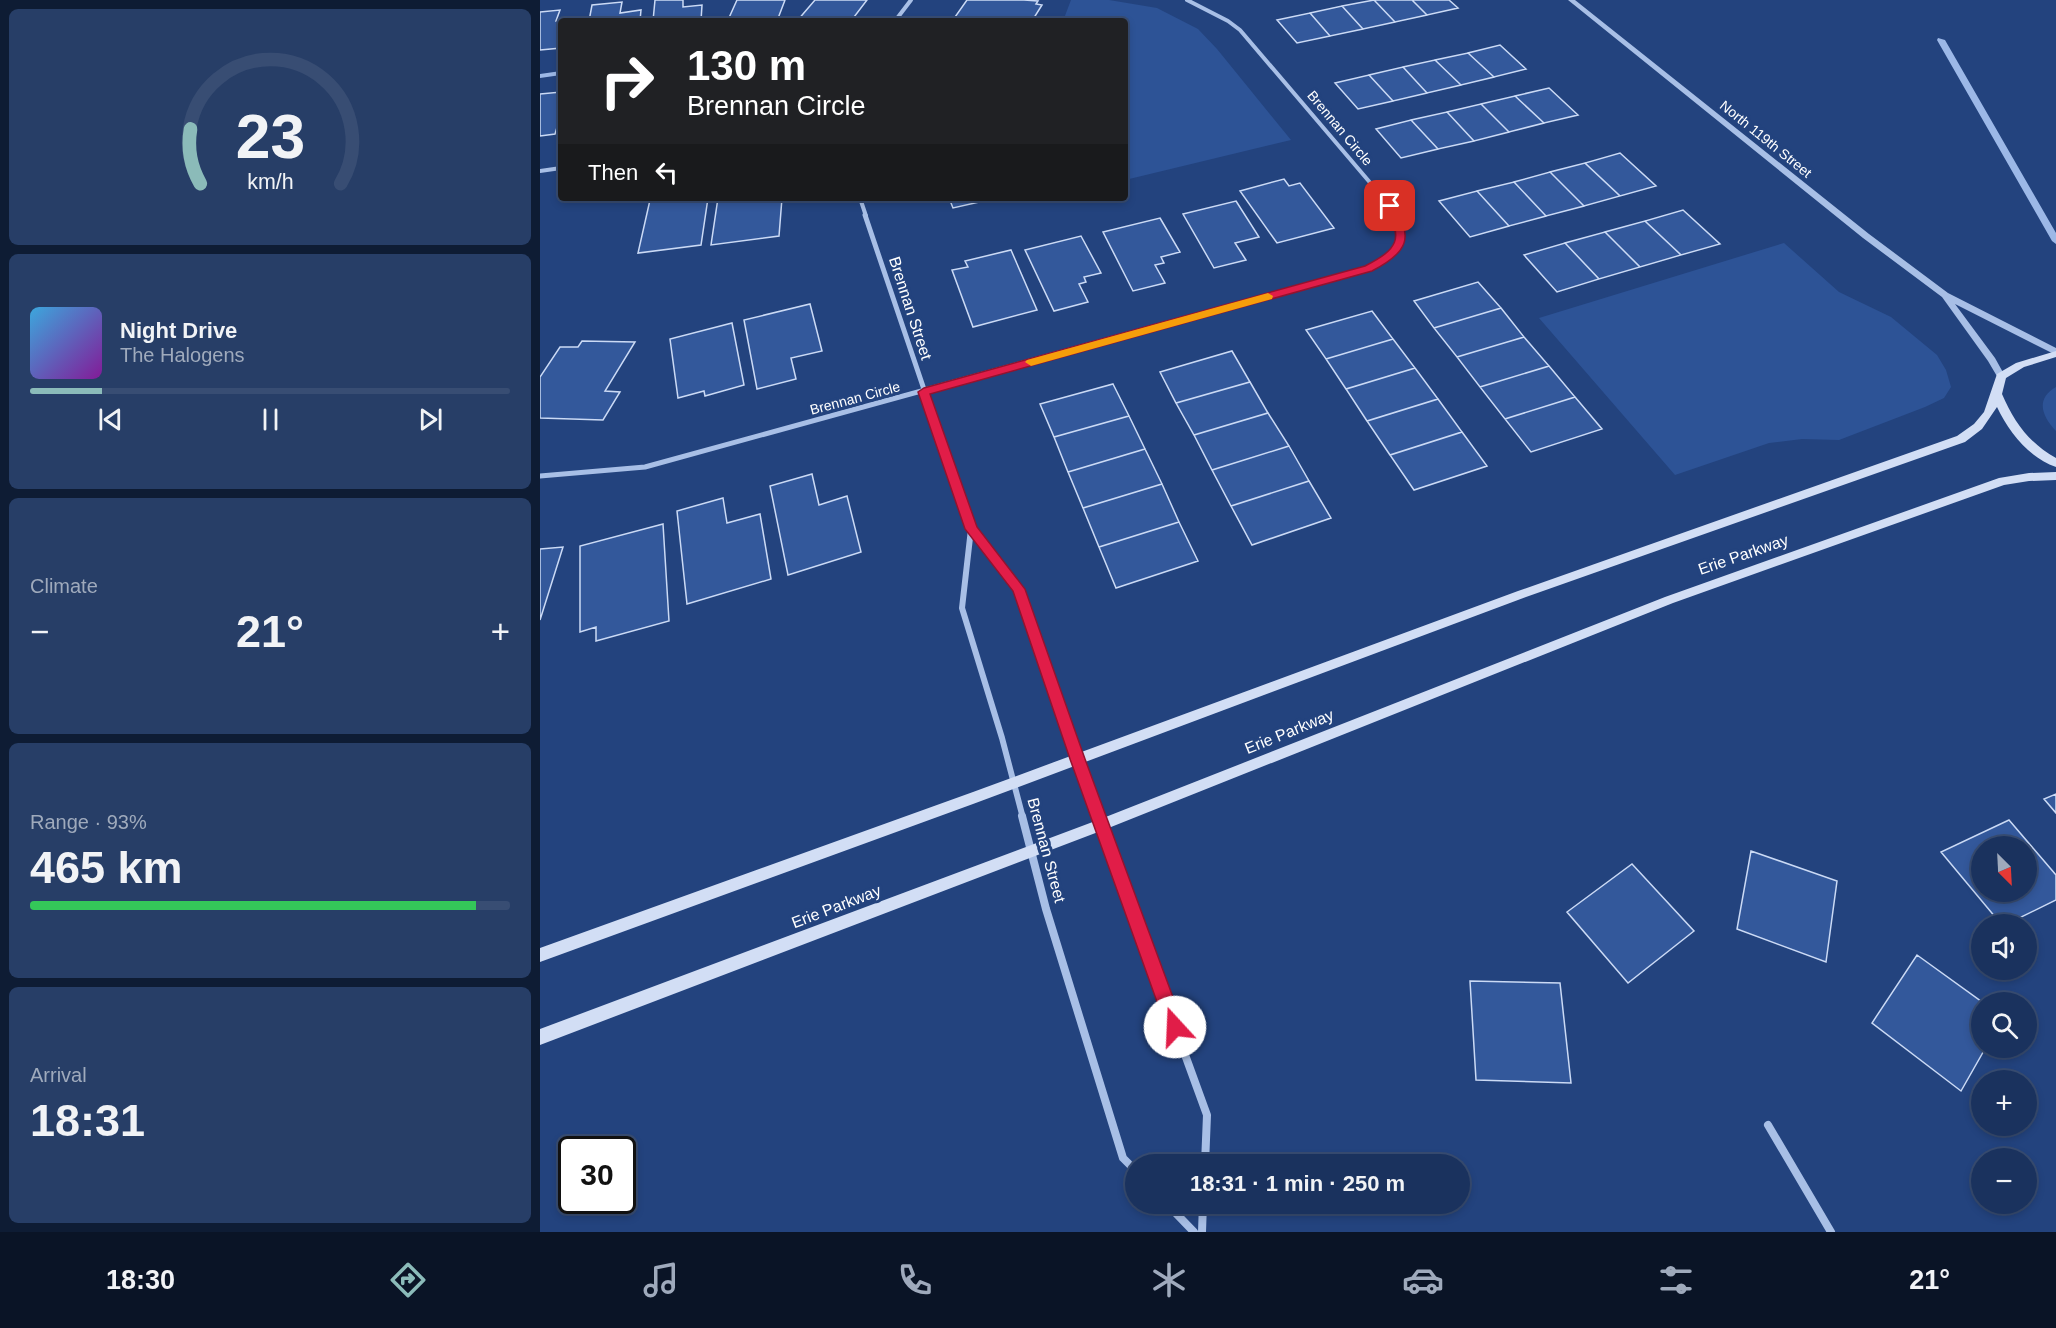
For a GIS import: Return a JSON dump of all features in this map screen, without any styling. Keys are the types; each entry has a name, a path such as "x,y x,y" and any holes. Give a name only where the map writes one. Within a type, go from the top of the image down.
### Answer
{"main road":[{"path":"540,955 1522,594 1961,439 1977,430 1986,420 2001,376 2020,365 2056,353"},
{"path":"1996,395 2010,426 2020,437 2056,463"},
{"name":"Erie Parkway","path":"540,1037 1101,825 1669,600 2003,481 2056,476"}],"street":[{"path":"897,18 911,0"},
{"name":"Brennan Circle","path":"540,476 645,467 1368,268 1388,258 1398,247 1401,226 1390,206 1240,30 1228,21 1187,0"},
{"name":"North 119th Street","path":"1571,0 1866,236 1945,295 2056,353"},
{"path":"540,171 558,168"},
{"name":"Brennan Street","path":"861,201 971,529 1018,589 1077,759 1207,1115 1205,1154"},
{"name":"North 119th Street","path":"1945,295 2001,376"},
{"name":"Brennan Street","path":"971,529 962,608 1002,738 1046,909 1125,1160"},
{"path":"1768,1125 1831,1232"},
{"path":"1177,1214 1194,1232"},
{"path":"1202,1232 1203,1214"}],"shaded area":[{"path":"1071,0 1109,0 1157,8 1198,29 1291,140 1128,179 1128,18 1064,18"},
{"path":"1784,243 1839,292 1891,317 1937,355 1946,370 1951,387 1944,398 1925,407 1839,440 1802,439 1769,443 1675,475 1539,318"},
{"path":"2056,387 2056,431 2044,414 2043,402 2049,392"}],"building":[{"path":"655,0 683,0 683,7 702,5 701,18 653,18"},
{"path":"737,0 785,0 778,18 729,18"},
{"path":"815,0 867,0 853,18 800,18"},
{"path":"967,0 1024,0 1038,1 1036,4 1042,5 1034,18 955,17"},
{"path":"1374,0 1395,22 1363,29 1342,6"},
{"path":"1374,0 1412,0 1427,15 1395,22"},
{"path":"1412,0 1449,0 1458,8 1427,15"},
{"path":"622,2 620,13 641,10 640,18 590,18 592,5"},
{"path":"1342,6 1363,29 1330,36 1310,13"},
{"path":"560,10 556,21 558,21 558,48 540,50 540,12"},
{"path":"1310,13 1330,36 1297,43 1277,20"},
{"path":"1500,45 1526,69 1494,77 1468,53"},
{"path":"1468,53 1494,77 1461,85 1435,60"},
{"path":"1435,60 1461,85 1427,93 1403,67"},
{"path":"1403,67 1427,93 1393,101 1369,75"},
{"path":"1369,75 1393,101 1358,109 1335,83"},
{"path":"1549,88 1578,115 1544,123 1515,96"},
{"path":"558,92 558,124 555,134 540,136 540,94"},
{"path":"1515,96 1544,123 1509,132 1481,104"},
{"path":"1481,104 1509,132 1474,141 1447,112"},
{"path":"1447,112 1474,141 1438,149 1411,120"},
{"path":"1411,120 1438,149 1401,158 1376,129"},
{"path":"1620,153 1656,186 1620,196 1585,163"},
{"path":"1585,163 1620,196 1584,206 1550,172"},
{"path":"1550,172 1584,206 1546,216 1514,182"},
{"path":"1284,179 1289,186 1300,183 1334,228 1277,243 1240,191"},
{"path":"1514,182 1546,216 1509,226 1477,191"},
{"path":"1477,191 1509,226 1470,237 1439,201"},
{"path":"650,201 708,201 701,245 638,253"},
{"path":"718,201 782,201 779,236 711,245"},
{"path":"950,201 984,201 953,208"},
{"path":"1236,201 1259,237 1235,243 1246,260 1214,268 1183,214"},
{"path":"1683,210 1720,244 1681,255 1645,221"},
{"path":"1160,218 1180,252 1161,257 1164,263 1155,265 1165,283 1133,291 1103,232"},
{"path":"1645,221 1681,255 1640,267 1605,232"},
{"path":"1605,232 1640,267 1599,279 1565,243"},
{"path":"1081,236 1101,273 1084,277 1086,282 1079,284 1088,302 1054,311 1025,250"},
{"path":"1565,243 1599,279 1557,292 1524,255"},
{"path":"1011,250 1037,310 973,327 952,270 968,267 965,261"},
{"path":"1478,282 1501,308 1434,328 1414,301"},
{"path":"810,304 822,351 791,358 796,379 757,389 744,320"},
{"path":"1501,308 1524,337 1457,357 1434,328"},
{"path":"1372,311 1393,339 1326,359 1306,330"},
{"path":"732,323 744,385 705,396 704,391 678,398 670,339"},
{"path":"1524,337 1549,366 1480,387 1457,357"},
{"path":"1393,339 1415,368 1346,389 1326,359"},
{"path":"582,341 635,342 605,391 620,392 603,420 540,418 540,377 560,347 578,347"},
{"path":"1232,351 1250,382 1176,403 1160,372"},
{"path":"1549,366 1575,397 1505,419 1480,387"},
{"path":"1415,368 1438,399 1367,421 1346,389"},
{"path":"1250,382 1268,413 1194,435 1176,403"},
{"path":"1113,384 1129,416 1054,437 1040,404"},
{"path":"1575,397 1602,429 1531,452 1505,419"},
{"path":"1438,399 1462,432 1390,455 1367,421"},
{"path":"1268,413 1289,446 1212,470 1194,435"},
{"path":"1129,416 1145,449 1068,472 1054,437"},
{"path":"1462,432 1487,466 1414,490 1390,455"},
{"path":"1289,446 1309,481 1231,506 1212,470"},
{"path":"1145,449 1162,484 1083,508 1068,472"},
{"path":"812,474 819,505 847,496 861,552 788,575 770,486"},
{"path":"1309,481 1331,518 1252,545 1231,506"},
{"path":"1162,484 1179,522 1099,547 1083,508"},
{"path":"723,498 727,523 760,514 771,579 687,604 677,511"},
{"path":"1179,522 1198,561 1116,588 1099,547"},
{"path":"663,524 669,621 596,641 596,627 580,632 580,546"},
{"path":"563,547 540,620 540,549"},
{"path":"2056,794 2056,813 2044,799"},
{"path":"2009,820 2023,836 1975,836"},
{"path":"1971,838 1971,888 1941,852"},
{"path":"1751,851 1837,881 1826,962 1737,929"},
{"path":"2037,853 2056,875 2056,900 2027,914 1993,914 1983,902 2037,902"},
{"path":"1632,864 1694,931 1628,983 1567,912"},
{"path":"1917,955 1971,994 1971,1058 1980,1058 1961,1091 1872,1023"},
{"path":"1470,981 1560,983 1571,1083 1476,1080"}],"waterway":[{"path":"1941,40 2056,241"},
{"path":"540,76 558,73"}],"slow traffic":[{"path":"1031,362 1268,296"}],"route":[{"path":"1175,1027 1077,759 1018,589 971,529 924,392 1368,268 1388,258 1398,247 1401,226 1390,206"}]}
